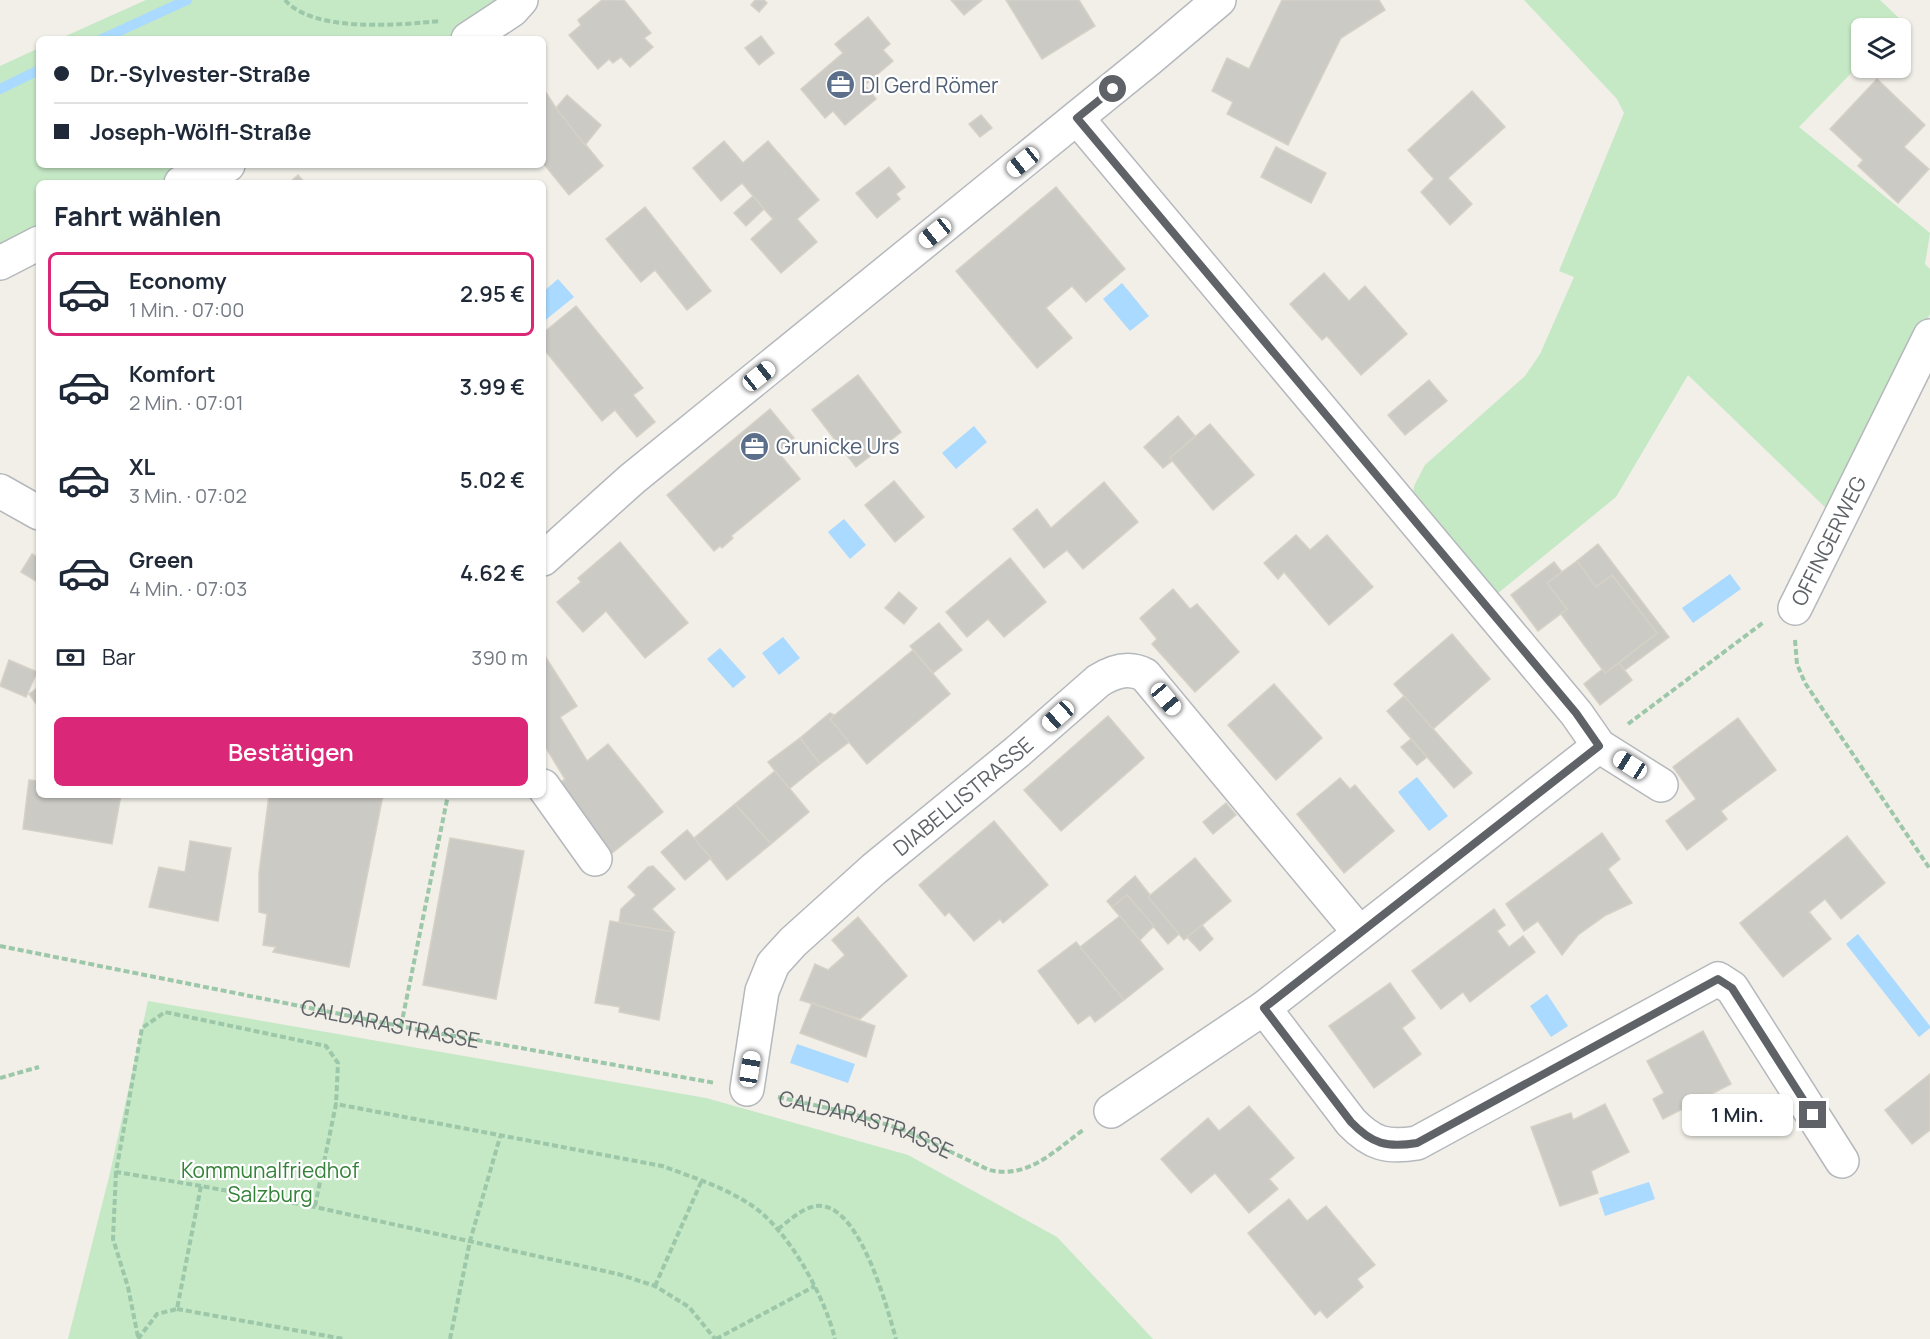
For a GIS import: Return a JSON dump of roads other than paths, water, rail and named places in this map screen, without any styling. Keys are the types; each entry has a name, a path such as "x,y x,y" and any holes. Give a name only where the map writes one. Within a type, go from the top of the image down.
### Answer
{"street":[{"path":"459,29 512,10 521,0"},
{"path":"546,557 632,479 1219,0"},
{"path":"1077,118 1576,713 1599,746 1661,784"},
{"path":"189,180 220,168"},
{"path":"0,263 36,245"},
{"name":"OFFINGERWEG","path":"1795,608 1922,370 1930,336"},
{"path":"0,490 36,511"},
{"name":"DIABELLISTRASSE","path":"747,1089 762,991 773,964 793,942 874,869 1110,673 1124,670 1137,671 1145,675 1359,932"},
{"path":"1111,1111 1264,1008 1599,746"},
{"path":"546,790 595,859"},
{"path":"1264,1008 1351,1122 1364,1135 1379,1143 1399,1146 1417,1143 1718,979 1732,988 1842,1161"}],"water":[{"path":"558,279 574,297 546,320 546,289"},
{"path":"1122,283 1149,316 1130,331 1103,299"},
{"path":"974,426 987,442 956,469 942,453"},
{"path":"844,519 866,545 850,559 828,532"},
{"path":"1730,574 1741,589 1693,623 1682,608"},
{"path":"783,637 800,658 779,675 762,653"},
{"path":"720,648 746,677 733,688 707,659"},
{"path":"1417,777 1448,816 1429,831 1398,792"},
{"path":"1858,934 1930,1026 1919,1037 1846,944"},
{"path":"1547,994 1568,1026 1551,1037 1530,1006"},
{"path":"797,1044 855,1064 848,1083 790,1063"},
{"path":"1649,1182 1655,1199 1605,1216 1599,1198"}],"waterway":[{"path":"109,36 187,0"},
{"path":"0,89 36,71"}],"place":[{"name":"DI Gerd Römer","path":"840,85"},
{"name":"Grunicke Urs","path":"755,446"}],"park label":[{"name":"Kommunalfriedhof Salzburg","path":"270,1182"}]}
